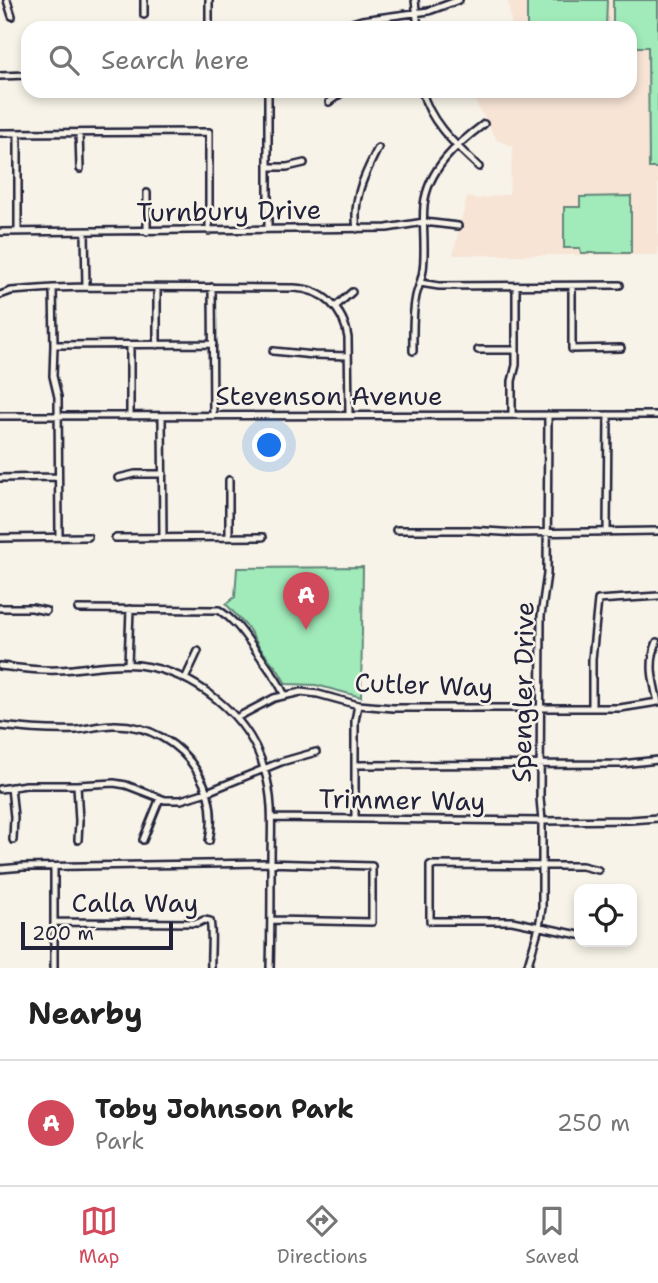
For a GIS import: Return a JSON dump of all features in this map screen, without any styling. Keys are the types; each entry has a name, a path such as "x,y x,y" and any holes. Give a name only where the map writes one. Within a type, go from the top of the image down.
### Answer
{"street":[{"path":"7,0 12,16"},
{"path":"144,0 144,15"},
{"path":"209,0 209,21"},
{"path":"415,0 418,21"},
{"path":"359,21 417,13 459,0"},
{"path":"0,76 21,75"},
{"path":"268,98 268,229"},
{"path":"329,102 334,98"},
{"path":"425,98 436,123 479,167"},
{"path":"413,351 413,316 424,267 425,202 431,181 457,146 484,124"},
{"path":"0,133 209,132 209,231"},
{"path":"18,133 18,232"},
{"path":"79,133 80,169"},
{"path":"357,229 356,212 360,185 378,148"},
{"path":"268,167 304,163"},
{"path":"147,193 147,232"},
{"name":"Turnbury Drive","path":"0,232 357,229 394,228 424,222 458,226"},
{"path":"85,232 86,287"},
{"path":"420,284 620,285"},
{"path":"512,415 512,382 516,365 516,286"},
{"path":"572,286 572,349 621,348"},
{"path":"0,295 11,291 86,287 304,289 323,297 335,307 346,327 349,415"},
{"path":"53,288 53,376 58,397 58,537"},
{"path":"157,288 157,345"},
{"path":"212,288 213,416"},
{"path":"335,307 352,292"},
{"path":"54,345 213,344"},
{"path":"130,345 130,416"},
{"path":"478,350 516,350"},
{"path":"273,351 348,356"},
{"name":"Spengler Drive","path":"527,968 539,927 542,899 541,616 547,574 548,415"},
{"path":"607,531 608,415"},
{"name":"Stevenson Avenue","path":"0,416 658,415"},
{"path":"162,416 163,538"},
{"path":"118,478 129,474 163,474"},
{"path":"0,478 58,477"},
{"path":"229,480 229,537"},
{"path":"397,530 509,533 658,531"},
{"path":"0,538 88,537"},
{"path":"115,538 263,537"},
{"path":"592,708 592,659 598,600 658,596"},
{"path":"0,608 46,611"},
{"path":"128,664 130,609"},
{"path":"78,610 219,610 244,632 274,674 284,694"},
{"path":"657,642 651,666 658,702"},
{"path":"185,679 198,651"},
{"path":"0,666 58,670 128,664 160,670 185,679 215,699 236,718 250,738 265,769 270,794 270,968"},
{"name":"Cutler Way","path":"236,718 263,702 284,694 312,693 358,705 393,708 592,708 658,702"},
{"path":"355,818 355,721 358,705"},
{"path":"0,726 74,730 117,725 144,729 168,741 183,753 196,769 207,792 212,818 209,841"},
{"path":"0,789 26,785 108,783 120,784 160,799 181,800 316,752"},
{"path":"355,765 622,764 658,760"},
{"path":"77,785 78,840"},
{"path":"11,787 13,839"},
{"path":"143,840 160,799"},
{"name":"Trimmer Way","path":"272,818 542,821 658,818"},
{"path":"0,869 271,864 372,866 372,922 271,920"},
{"path":"574,934 512,921 430,921 430,865 582,866 598,870"},
{"path":"54,867 54,968"},
{"name":"Calla Way","path":"55,922 198,923 210,920 211,968"}],"shaded area":[{"path":"508,0 658,0 658,255 453,255 467,197 478,199 509,194 513,147 497,140 473,98 637,98 637,21 511,21"}],"green space":[{"path":"527,0 607,0 606,21 527,21"},
{"path":"613,0 658,0 658,168 649,168 648,47 637,47 637,21 613,21"},
{"path":"631,196 631,253 581,253 580,248 564,248 564,207 580,207 580,197"},
{"path":"363,567 361,697 316,685 286,684 248,628 226,604 235,597 237,568"}],"place":[{"name":"Toby Johnson Park","path":"306,630"}]}
